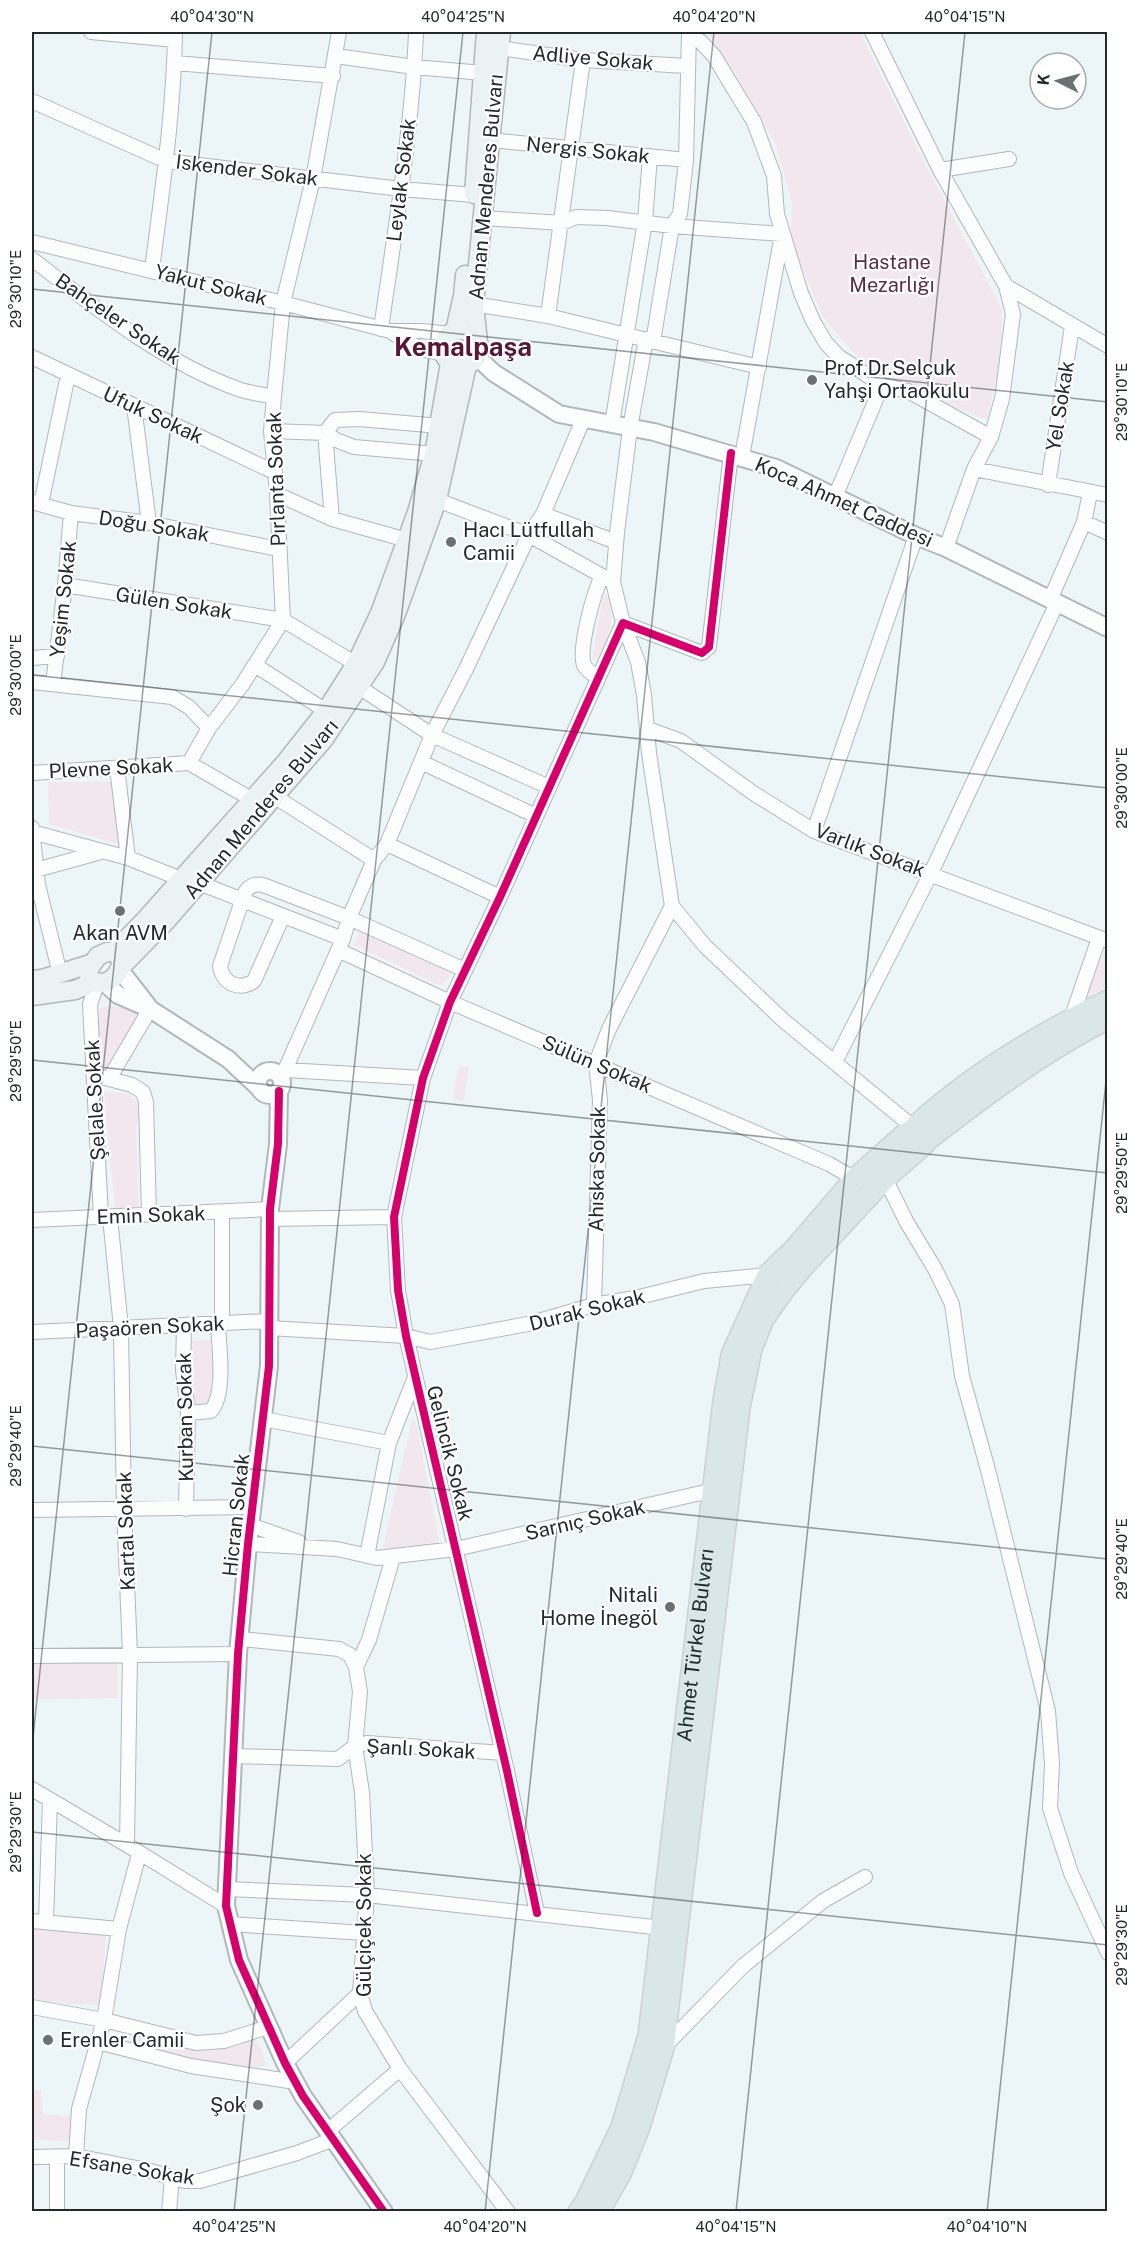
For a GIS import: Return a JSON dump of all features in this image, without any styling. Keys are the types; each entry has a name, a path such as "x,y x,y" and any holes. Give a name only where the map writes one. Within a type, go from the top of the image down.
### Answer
{"main road":[{"name":"Adnan Menderes Bulvarı","path":"463,356 444,343 452,333 463,296 474,195 486,32"},
{"name":"Adnan Menderes Bulvarı","path":"118,963 190,881 274,796 324,739 375,662 396,614 437,500 474,304 500,40"},
{"path":"452,333 460,330 471,333 463,356"},
{"name":"Adnan Menderes Bulvarı","path":"190,881 326,711 356,664 380,613 407,540 463,356"},
{"path":"32,980 60,974 97,978 115,977 118,963 107,952 98,956 97,978"},
{"path":"32,996 75,990 97,978"},
{"name":"Ahmet Türkel Bulvarı","path":"598,2211 620,2174 639,2127 663,2048 738,1420 751,1349 763,1319 806,1263 885,1178 945,1099 1071,1019 1107,1001"},
{"name":"Ahmet Türkel Bulvarı","path":"579,2211 586,2202 622,2127 649,2036 732,1355 768,1275 794,1250 855,1179 918,1134 1107,1018"}],"street":[{"path":"91,32 175,36 175,63 166,160 152,270"},
{"name":"Pırlanta Sokak","path":"283,620 277,494 271,431 274,397 283,303 313,179 339,32"},
{"name":"Leylak Sokak","path":"385,330 416,32"},
{"path":"689,32 686,160 680,214 672,226 630,428 616,542 607,579 638,662 672,906 705,946 783,1020 918,1134"},
{"path":"689,32 714,56 754,122 774,177 777,214 801,293 826,343 838,356 882,385 908,391 991,437"},
{"path":"872,32 939,170 1006,286 1013,314 1002,399 991,437 974,469 946,548"},
{"name":"Adliye Sokak","path":"500,40 583,60 687,66"},
{"path":"336,56 414,67 483,73"},
{"path":"548,316 583,60"},
{"path":"175,63 333,76"},
{"name":"İskender Sokak","path":"32,101 166,160 313,179 474,195"},
{"name":"Nergis Sokak","path":"491,140 686,160"},
{"path":"612,424 645,221 650,156"},
{"path":"939,170 1009,159"},
{"path":"484,218 562,223 576,217 782,234"},
{"path":"623,623 702,653 709,647 736,455 759,367 782,234"},
{"name":"Yakut Sokak","path":"32,242 152,270 385,330"},
{"name":"Bahçeler Sokak","path":"32,259 144,342 239,389 274,397"},
{"path":"1006,286 1107,346"},
{"path":"474,304 548,316 627,337 649,340 759,367"},
{"name":"Yel Sokak","path":"1048,485 1072,326"},
{"path":"385,330 452,333"},
{"path":"385,330 421,349 463,356"},
{"name":"Koca Ahmet Caddesi","path":"463,356 559,414 654,432 776,468 916,536 946,548 1107,628"},
{"name":"Ufuk Sokak","path":"32,357 274,472"},
{"path":"36,503 68,375"},
{"path":"834,496 882,385"},
{"path":"134,406 149,522"},
{"path":"332,519 325,433 335,420 440,426"},
{"path":"273,1082 340,945 374,860 387,844 432,735 529,535 543,514 583,420"},
{"path":"271,431 325,433 354,447 434,454"},
{"path":"974,469 1107,495"},
{"path":"835,1062 931,873 1053,602 1084,522 1090,493"},
{"path":"277,494 332,519 407,540"},
{"path":"437,500 529,535 607,579"},
{"name":"Doğu Sokak","path":"36,503 71,513 149,522 278,549"},
{"name":"Yeşim Sokak","path":"53,684 71,513"},
{"path":"543,514 616,542"},
{"path":"1084,522 1107,533"},
{"path":"814,831 916,536"},
{"path":"598,678 587,669 583,656 595,589 607,579"},
{"name":"Gülen Sokak","path":"65,585 283,620"},
{"path":"189,763 209,728 255,665 283,620 356,664"},
{"name":"Gelincik Sokak","path":"537,1913 503,1753 406,1336 398,1290 394,1217 423,1078 450,1002 500,897 623,623"},
{"path":"32,658 57,656"},
{"path":"255,665 326,711"},
{"path":"32,682 172,697 189,707 209,728"},
{"path":"359,687 432,735 549,787"},
{"name":"Varlık Sokak","path":"648,729 681,741 753,793 814,831 931,873 1103,940"},
{"path":"422,762 536,816"},
{"name":"Plevne Sokak","path":"32,772 189,763 253,800"},
{"path":"117,768 128,858"},
{"path":"274,796 374,860"},
{"path":"32,831 38,885 60,974"},
{"name":"Sülün Sokak","path":"32,831 128,858 283,915 450,1002 829,1164 855,1179"},
{"path":"387,844 500,897"},
{"path":"36,870 103,851"},
{"path":"283,915 254,981 244,986 233,985 225,979 220,966 242,899 248,888 256,885 263,885 349,918 465,970"},
{"name":"Ahıska Sokak","path":"594,1305 600,1100 596,1063 609,1029 672,906"},
{"path":"1071,1019 1103,940"},
{"path":"118,963 150,1009"},
{"path":"97,978 118,995 150,1009 228,1059 273,1082 423,1078"},
{"name":"Şelale Sokak","path":"97,978 90,1004 106,1217"},
{"path":"109,1079 150,1009"},
{"path":"94,1076 132,1084 143,1092 146,1102 149,1215"},
{"name":"Hicran Sokak","path":"273,1082 273,1115 278,1144 270,1214 269,1366 248,1544 226,1906 239,1960 285,2063 295,2082 384,2211"},
{"path":"885,1178 952,1304 962,1376 988,1470 1048,1711 1052,1764 1050,1808 1071,1873 1107,1953"},
{"path":"188,1413 211,1411 216,1406 220,1394 222,1213"},
{"name":"Emin Sokak","path":"32,1220 222,1213 394,1217"},
{"name":"Kartal Sokak","path":"106,1217 121,1328 124,1509 130,1654 127,1845"},
{"name":"Durak Sokak","path":"406,1336 430,1342 528,1324 594,1305 635,1298 704,1281 768,1275"},
{"name":"Paşaören Sokak","path":"32,1332 220,1324 269,1325 406,1336"},
{"name":"Kurban Sokak","path":"184,1325 183,1370 188,1413 186,1509"},
{"path":"367,1556 389,1443 415,1377"},
{"path":"263,1419 389,1443"},
{"name":"Sarnıç Sokak","path":"315,1548 377,1558 456,1550 714,1490"},
{"path":"32,1510 252,1508"},
{"path":"250,1525 315,1548"},
{"path":"248,1544 315,1548"},
{"path":"356,1667 369,1640 393,1557"},
{"path":"32,1656 130,1654 240,1647 339,1649 350,1655 356,1667"},
{"name":"Gülçiçek Sokak","path":"356,1667 360,1692 354,1746 362,1792 367,1894 360,1993 365,2011 400,2068 508,2211"},
{"name":"Şanlı Sokak","path":"234,1756 338,1759 354,1746 367,1743 503,1753"},
{"path":"32,1789 226,1906"},
{"path":"46,1921 50,1800"},
{"path":"76,2156 79,2109 104,2020 119,1929 139,1854"},
{"path":"663,2048 743,1966 823,1901 866,1877"},
{"path":"227,1889 367,1894 662,1928"},
{"path":"32,1921 119,1929"},
{"path":"230,1924 364,1933"},
{"path":"285,2063 360,1993"},
{"path":"32,2007 104,2020 196,2043 224,2041 268,2027"},
{"path":"98,2042 191,2066 295,2082"},
{"path":"332,2134 400,2068"},
{"name":"Efsane Sokak","path":"32,2157 76,2156 147,2170 185,2181 211,2178 297,2153 332,2134"},
{"path":"57,2157 57,2211"},
{"path":"169,2211 172,2177"}],"green space":[{"name":"Hastane Mezarlığı","path":"707,32 860,32 923,160 1002,309 1002,353 987,420 888,380 858,358 823,317 791,242 792,202 776,145 736,75"},
{"path":"605,595 608,596 610,604 610,630 605,646 596,660 592,659"},
{"path":"48,782 111,782 120,845 49,824"},
{"path":"360,930 452,970 448,979 441,985 436,984 354,945"},
{"path":"1107,950 1107,987 1086,998 1104,952"},
{"path":"109,1005 140,1013 111,1068 98,1067 99,1009"},
{"path":"459,1066 469,1067 464,1101 453,1099"},
{"path":"104,1093 129,1094 138,1104 142,1119 136,1125 139,1209 115,1210"},
{"path":"215,1339 215,1400 211,1404 197,1406 193,1401 189,1341"},
{"path":"412,1420 416,1422 439,1540 437,1543 389,1553 383,1547"},
{"path":"117,1659 118,1698 32,1700 32,1661"},
{"path":"32,1928 106,1934 102,1997 98,2005 32,2002"},
{"path":"116,2033 207,2051 217,2050 251,2038 260,2045 266,2065 235,2066 192,2059 115,2039"},
{"path":"32,2090 41,2090 43,2114 71,2116 70,2138 66,2141 32,2140"}],"cycle path":[{"path":"537,1913 507,1771 406,1336 398,1290 394,1217 423,1078 450,1002 500,897 623,623 702,653 709,647 731,453"},
{"path":"279,1091 278,1144 270,1209 269,1366 248,1544 238,1654 226,1906 239,1960 285,2063 303,2096 384,2212"}],"place":[{"name":"Prof.Dr.Selçuk Yahşi Ortaokulu","path":"812,380"},
{"name":"Hacı Lütfullah Camii","path":"451,542"},
{"name":"Akan AVM","path":"120,911"},
{"name":"Nitali Home İnegöl","path":"670,1607"},
{"name":"Erenler Camii","path":"48,2040"},
{"name":"Şok","path":"258,2105"}],"district":[{"name":"Kemalpaşa","path":"463,346"}]}
